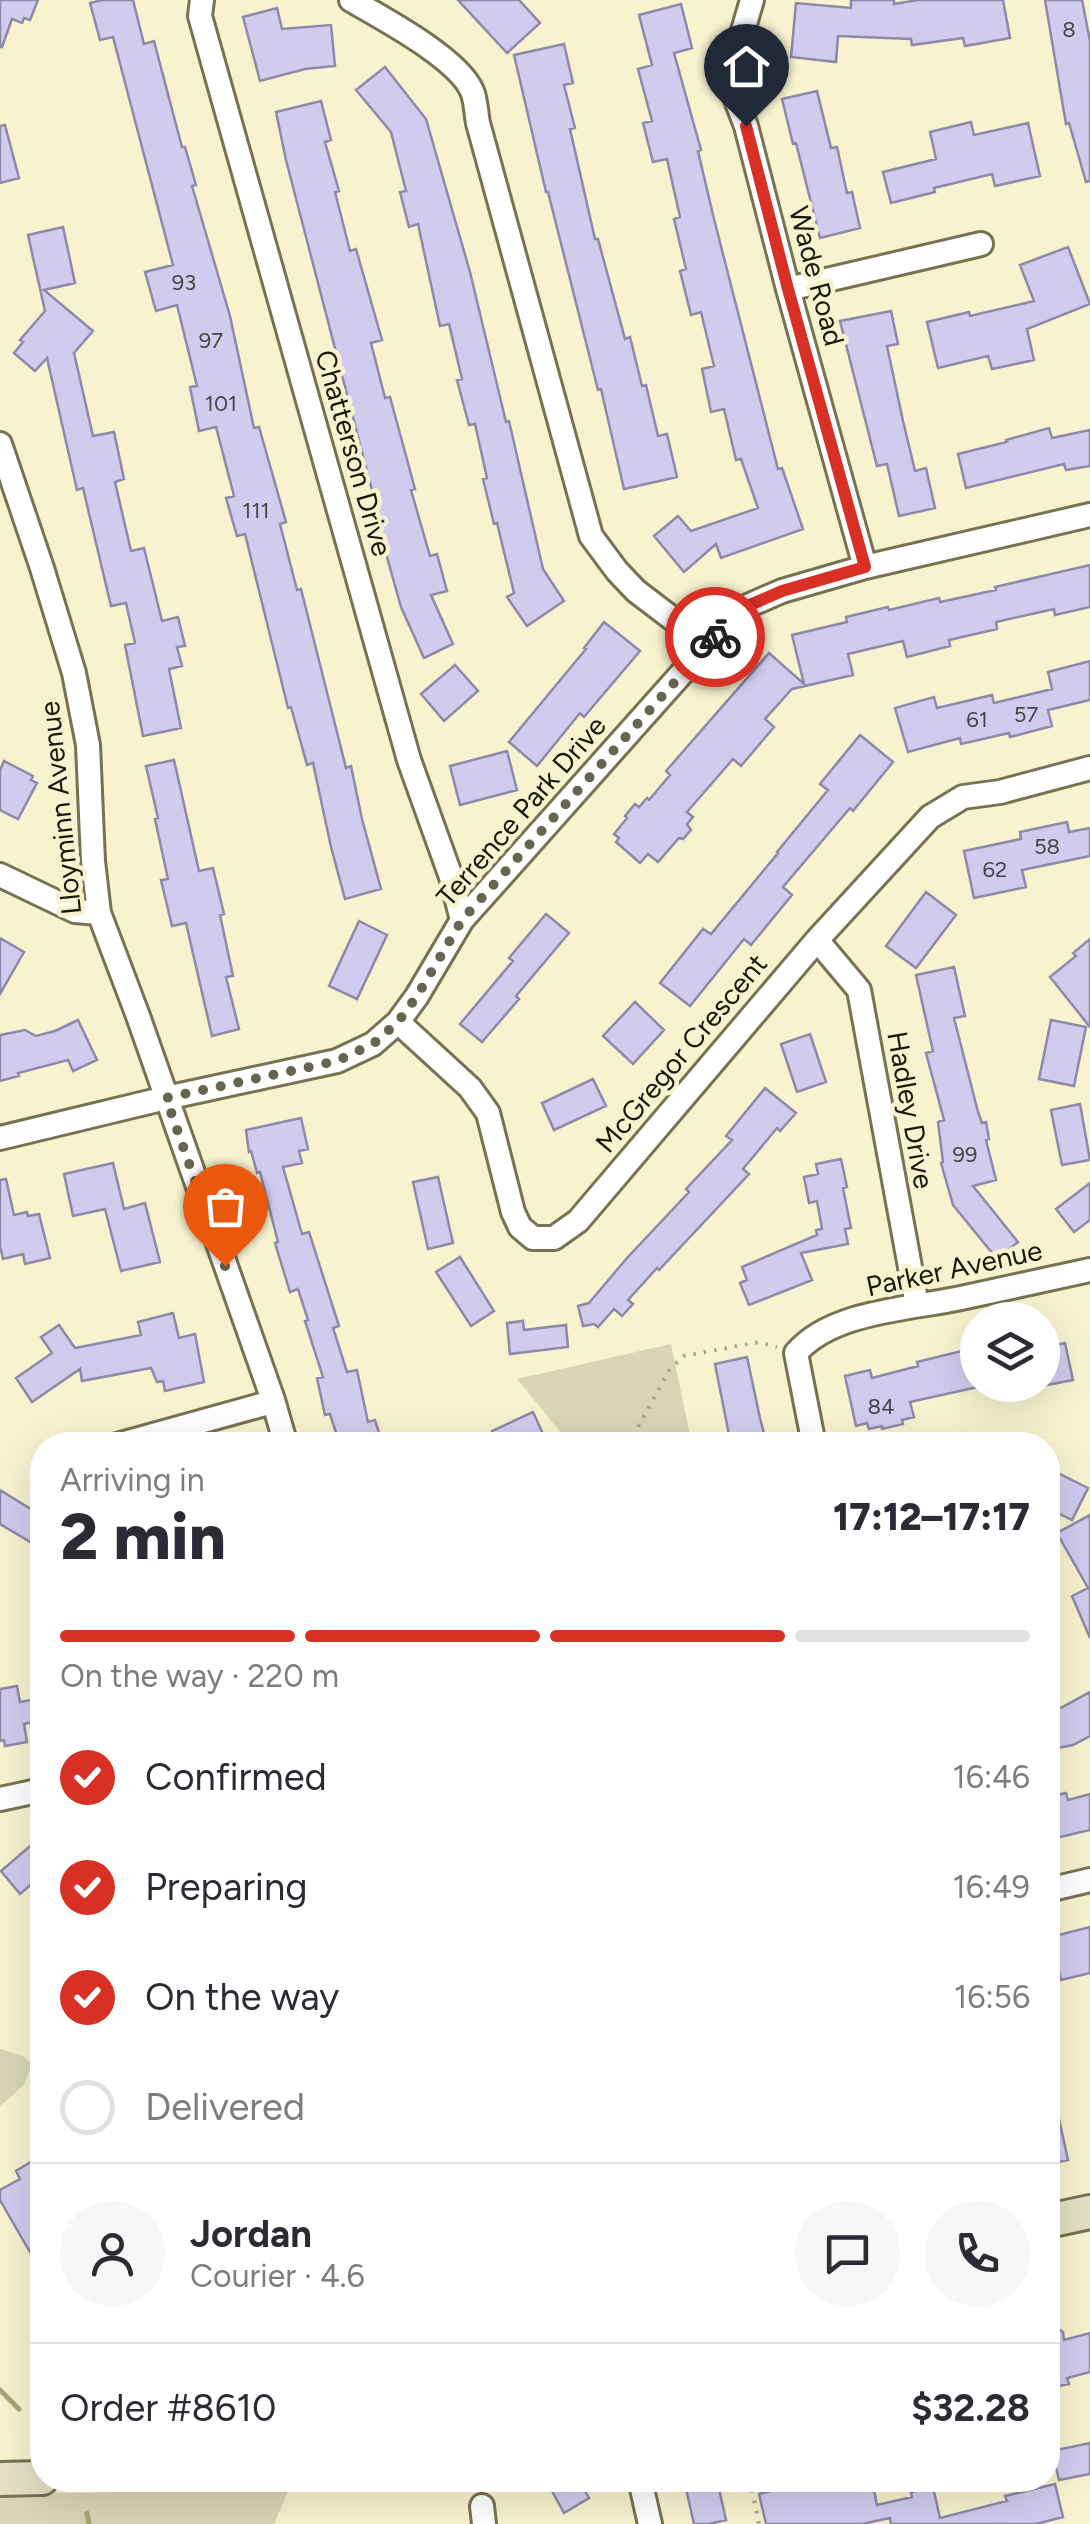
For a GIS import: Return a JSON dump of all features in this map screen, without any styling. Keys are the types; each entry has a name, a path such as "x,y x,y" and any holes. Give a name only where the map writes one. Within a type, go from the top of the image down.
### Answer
{"main road":[{"path":"1060,2218 1090,2212"},
{"path":"0,2479 30,2479"}],"street":[{"name":"Chatterson Drive","path":"202,0 200,16 404,741 462,920"},
{"path":"351,0 448,62 472,90 592,536 636,591 707,645"},
{"name":"Wade Road","path":"752,0 735,58 734,92 865,567"},
{"path":"788,289 981,244"},
{"name":"Lloyminn Avenue","path":"0,444 74,673 88,745 99,913 282,1432"},
{"name":"Terrence Park Drive","path":"0,1138 337,1061 373,1044 398,1022 417,996 462,920 743,608 782,591 865,567 1090,515"},
{"name":"McGregor Crescent","path":"398,1022 470,1088 488,1114 520,1228 533,1238 554,1238 578,1221 817,940 930,817 962,797 1000,792 1090,768"},
{"path":"0,875 76,912 99,913"},
{"name":"Hadley Drive","path":"817,940 859,990 917,1305"},
{"name":"Parker Avenue","path":"796,1353 808,1339 831,1328 917,1305 1090,1270"},
{"path":"796,1353 811,1432"},
{"path":"164,1432 272,1402"},
{"path":"0,1798 30,1792"},
{"path":"1060,1887 1090,1880"},
{"path":"643,2492 650,2524"}],"path":[{"path":"635,1432 670,1369 684,1356 759,1342 796,1353"},
{"path":"752,2492 759,2524"}],"shaded area":[{"path":"671,1344 689,1432 560,1432 517,1379"},
{"path":"0,2049 23,2056 30,2062 30,2069 24,2085 0,2106"},
{"path":"288,2492 274,2524 0,2524 0,2494"}],"building":[{"path":"0,0 38,0 30,20 24,18 22,23 12,19 2,47 0,47"},
{"path":"133,0 144,44 154,41 230,316 254,428 259,427 286,522 280,524 297,590 301,589 346,768 351,766 381,889 345,899 313,763 307,765 291,707 288,708 245,534 237,536 226,498 234,496 216,427 199,431 190,387 197,386 177,305 156,311 145,272 173,265 113,37 100,40 90,3"},
{"path":"458,0 519,0 540,23 507,53"},
{"path":"851,0 894,0 894,4 918,0 1003,0 1010,38 965,46 963,38 912,45 911,39 838,36 836,62 791,57 796,3 851,8"},
{"path":"1045,0 1082,0 1090,41 1090,181 1086,182 1069,123 1066,124"},
{"path":"681,4 692,48 674,53 778,469 782,468 803,529 721,558 716,544 684,572 654,536 678,516 691,531 758,508 741,459 736,460 724,409 711,412 702,369 714,366 701,312 691,315 680,271 686,269 674,219 680,217 667,159 653,162 643,123 652,121 638,69 652,65 639,15"},
{"path":"277,8 282,29 331,25 335,66 260,81 243,17"},
{"path":"564,44 573,83 564,85 575,128 570,129 595,239 625,339 630,337 642,386 646,385 658,436 667,434 677,477 624,489 514,55"},
{"path":"385,67 426,119 470,272 506,422 509,421 543,569 564,601 527,626 507,597 514,593 483,479 487,478 475,424 469,425 457,380 462,379 449,324 440,326 418,224 409,227 400,192 406,191 391,132 356,90"},
{"path":"817,91 831,148 837,147 860,228 820,238 782,99"},
{"path":"321,101 331,140 325,142 350,251 356,249 382,340 371,343 385,398 390,397 430,556 437,554 447,591 431,595 453,644 424,658 401,607 373,507 376,506 276,112"},
{"path":"971,122 974,135 1028,123 1040,176 995,186 992,174 891,203 883,172 936,159 930,132"},
{"path":"5,125 19,178 0,183 0,126"},
{"path":"63,227 75,283 44,290 93,331 74,353 93,436 114,432 124,479 115,482 131,551 144,548 162,621 178,617 185,646 177,647 182,666 169,669 181,728 143,736 125,645 135,643 126,603 111,606 83,488 77,490 47,358 35,371 14,353 45,311 28,235"},
{"path":"1068,247 1090,304 1027,329 1034,360 992,369 988,356 938,368 927,322 1034,301 1020,265"},
{"path":"891,311 898,344 887,346 903,421 915,471 926,468 935,508 899,516 887,464 877,466 840,321"},
{"path":"1049,428 1052,438 1090,430 1090,466 1066,470 1064,464 966,488 958,454"},
{"path":"1090,565 1090,607 1055,615 1054,609 996,622 997,629 949,640 950,646 907,657 903,641 848,654 853,675 792,689 765,719 774,727 741,766 733,759 687,812 693,817 687,824 691,830 658,862 648,854 640,863 616,842 619,838 614,834 625,816 635,804 639,807 649,800 670,775 666,771 769,653 804,684 792,635 888,607 889,610 939,598 940,602"},
{"path":"604,622 640,651 584,717 580,713 537,766 509,742"},
{"path":"1090,661 1090,700 1048,710 1052,726 961,744 960,738 908,752 895,708 934,697 937,708 992,695 994,703 1052,689 1048,672"},
{"path":"455,665 478,691 444,721 421,694"},
{"path":"860,735 893,762 783,887 792,895 751,945 744,939 690,1006 660,983 703,929 711,934 778,853 828,790 820,784"},
{"path":"507,751 517,790 460,805 450,766"},
{"path":"174,760 199,871 213,868 233,976 226,977 239,1029 212,1036 186,923 172,926 161,880 168,879 146,766"},
{"path":"4,761 33,776 31,780 37,783 18,819 0,810 0,770"},
{"path":"1067,822 1069,832 1090,828 1090,856 1022,870 1026,887 974,898 964,851 1021,839 1020,832"},
{"path":"926,892 956,915 916,968 886,946"},
{"path":"546,914 569,933 482,1042 460,1024"},
{"path":"359,921 387,935 357,999 329,986"},
{"path":"0,938 24,952 0,994"},
{"path":"1090,939 1090,1027 1050,977"},
{"path":"954,967 965,1016 954,1018 978,1112 982,1123 986,1122 986,1140 996,1180 973,1186 1018,1242 997,1259 953,1205 941,1163 938,1122 944,1120 926,1053 933,1051 916,975"},
{"path":"635,1002 664,1030 633,1064 603,1036"},
{"path":"78,1020 97,1060 73,1071 68,1060 0,1081 0,1035 25,1030 36,1036"},
{"path":"1051,1020 1086,1027 1074,1086 1039,1079"},
{"path":"810,1034 826,1082 797,1092 781,1044"},
{"path":"593,1079 606,1106 554,1130 542,1103"},
{"path":"765,1088 796,1113 780,1131 777,1128 743,1169 749,1174 628,1300 633,1304 622,1316 614,1309 598,1327 583,1326 578,1306 589,1303 689,1192 686,1189 732,1140 726,1136"},
{"path":"1080,1104 1090,1160 1062,1165 1051,1110"},
{"path":"301,1118 308,1149 299,1151 302,1163 283,1167 302,1234 309,1232 339,1326 333,1328 347,1372 357,1370 368,1422 375,1420 379,1432 336,1432 330,1414 325,1415 317,1378 323,1377 305,1321 308,1320 298,1289 290,1292 246,1130"},
{"path":"841,1159 851,1228 845,1229 848,1244 801,1253 812,1280 749,1305 740,1283 747,1280 742,1267 817,1235 816,1230 822,1229 817,1201 809,1203 804,1177 818,1174 816,1164"},
{"path":"113,1163 124,1209 145,1203 160,1262 121,1271 105,1209 73,1216 64,1174"},
{"path":"438,1177 453,1243 428,1249 413,1182"},
{"path":"6,1179 14,1215 39,1214 50,1258 25,1264 23,1254 3,1259 0,1180"},
{"path":"1090,1183 1090,1220 1074,1232 1056,1209"},
{"path":"460,1257 494,1311 471,1326 436,1272"},
{"path":"173,1313 179,1338 195,1334 204,1382 165,1391 163,1381 157,1382 151,1368 82,1381 80,1369 32,1402 16,1378 52,1353 41,1337 59,1325 75,1348 141,1335 138,1322"},
{"path":"523,1321 524,1330 566,1325 568,1347 510,1354 507,1323"},
{"path":"1065,1343 1073,1380 1060,1383 1060,1344"},
{"path":"960,1351 960,1391 910,1402 914,1417 902,1420 903,1424 882,1429 869,1429 867,1423 856,1426 845,1376 870,1370 872,1378 918,1366 917,1362"},
{"path":"747,1357 764,1432 728,1432 715,1364"},
{"path":"533,1412 542,1432 492,1432"},
{"path":"1060,1474 1088,1488 1072,1520 1060,1514"},
{"path":"0,1490 30,1509 30,1542 0,1524"},
{"path":"1090,1515 1090,1638 1072,1596 1088,1588 1060,1538 1060,1531"},
{"path":"17,1686 20,1702 30,1700 30,1723 24,1724 27,1742 5,1746 4,1740 0,1741 0,1689"},
{"path":"1090,1692 1090,1736 1060,1748 1060,1708"},
{"path":"1066,1793 1068,1800 1090,1794 1090,1830 1060,1837 1060,1794"},
{"path":"30,1846 30,1885 20,1894 1,1871"},
{"path":"1090,1927 1090,1973 1061,1980 1060,1935"},
{"path":"1060,2123 1068,2160 1060,2162"},
{"path":"30,2162 30,2252 0,2200 0,2190 20,2179 16,2171"},
{"path":"1060,2330 1064,2340 1090,2333 1090,2372 1067,2378 1069,2384 1060,2386"},
{"path":"1090,2443 1090,2474 1060,2480 1060,2449"},
{"path":"553,2492 586,2492 589,2498 564,2513"},
{"path":"687,2492 720,2492 726,2520 694,2524"},
{"path":"874,2492 877,2505 912,2497 911,2492 934,2492 940,2518 1007,2501 1005,2496 1022,2492 1057,2492 1063,2517 1036,2524 891,2524 890,2518 862,2524 766,2524 759,2494"}],"waterway":[{"path":"0,2390 19,2409"},
{"path":"87,2513 89,2524"}],"way so far":[{"path":"225,1266 166,1098 337,1061 373,1044 398,1022 417,996 462,920 715,637"}],"route":[{"path":"715,637 743,608 782,591 865,567 746,126"}]}
